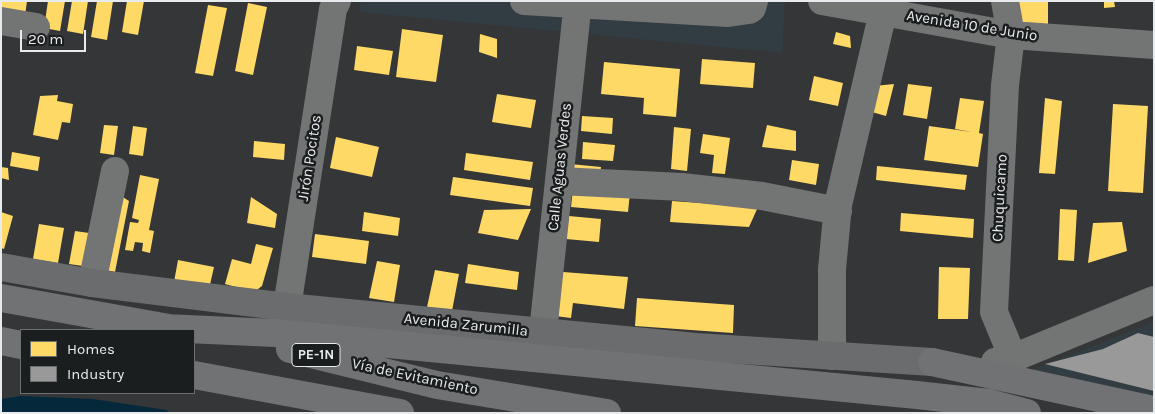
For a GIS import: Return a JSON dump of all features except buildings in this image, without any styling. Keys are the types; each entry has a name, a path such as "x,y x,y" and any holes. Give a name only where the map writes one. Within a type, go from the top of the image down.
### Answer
{"highway":[{"path":"1,298 173,329"},
{"path":"195,330 275,333 926,396 989,404 1027,413"},
{"name":"Vía de Evitamiento","path":"195,333 298,351 437,385 607,413"},
{"path":"1,342 20,345"},
{"path":"932,362 1154,410"},
{"path":"195,375 400,413"}],"main road":[{"name":"Avenida Zarumilla","path":"1,266 92,283 287,307 696,346 932,362"}],"street":[{"path":"524,1 728,13 749,10 752,8 754,1"},
{"name":"Avenida 10 de Junio","path":"822,1 1011,35 1154,45"},
{"name":"Chuquicamo","path":"1004,1 1011,35 1005,85 994,312 1013,358"},
{"name":"Calle Aguas Verdes","path":"543,332 578,3"},
{"name":"Jirón Pocitos","path":"287,307 333,4"},
{"path":"832,356 832,269 838,211 883,12"},
{"path":"1,21 36,27"},
{"path":"92,283 115,171"},
{"path":"559,181 682,187 762,196 838,211"},
{"path":"932,362 988,363 1013,358 1154,300"}],"shaded area":[{"path":"361,1 785,1 782,53 359,12"},
{"path":"1154,322 1154,397 1032,370"}],"water":[{"path":"21,396 93,399 166,410 171,413 1,413 1,399"}]}
